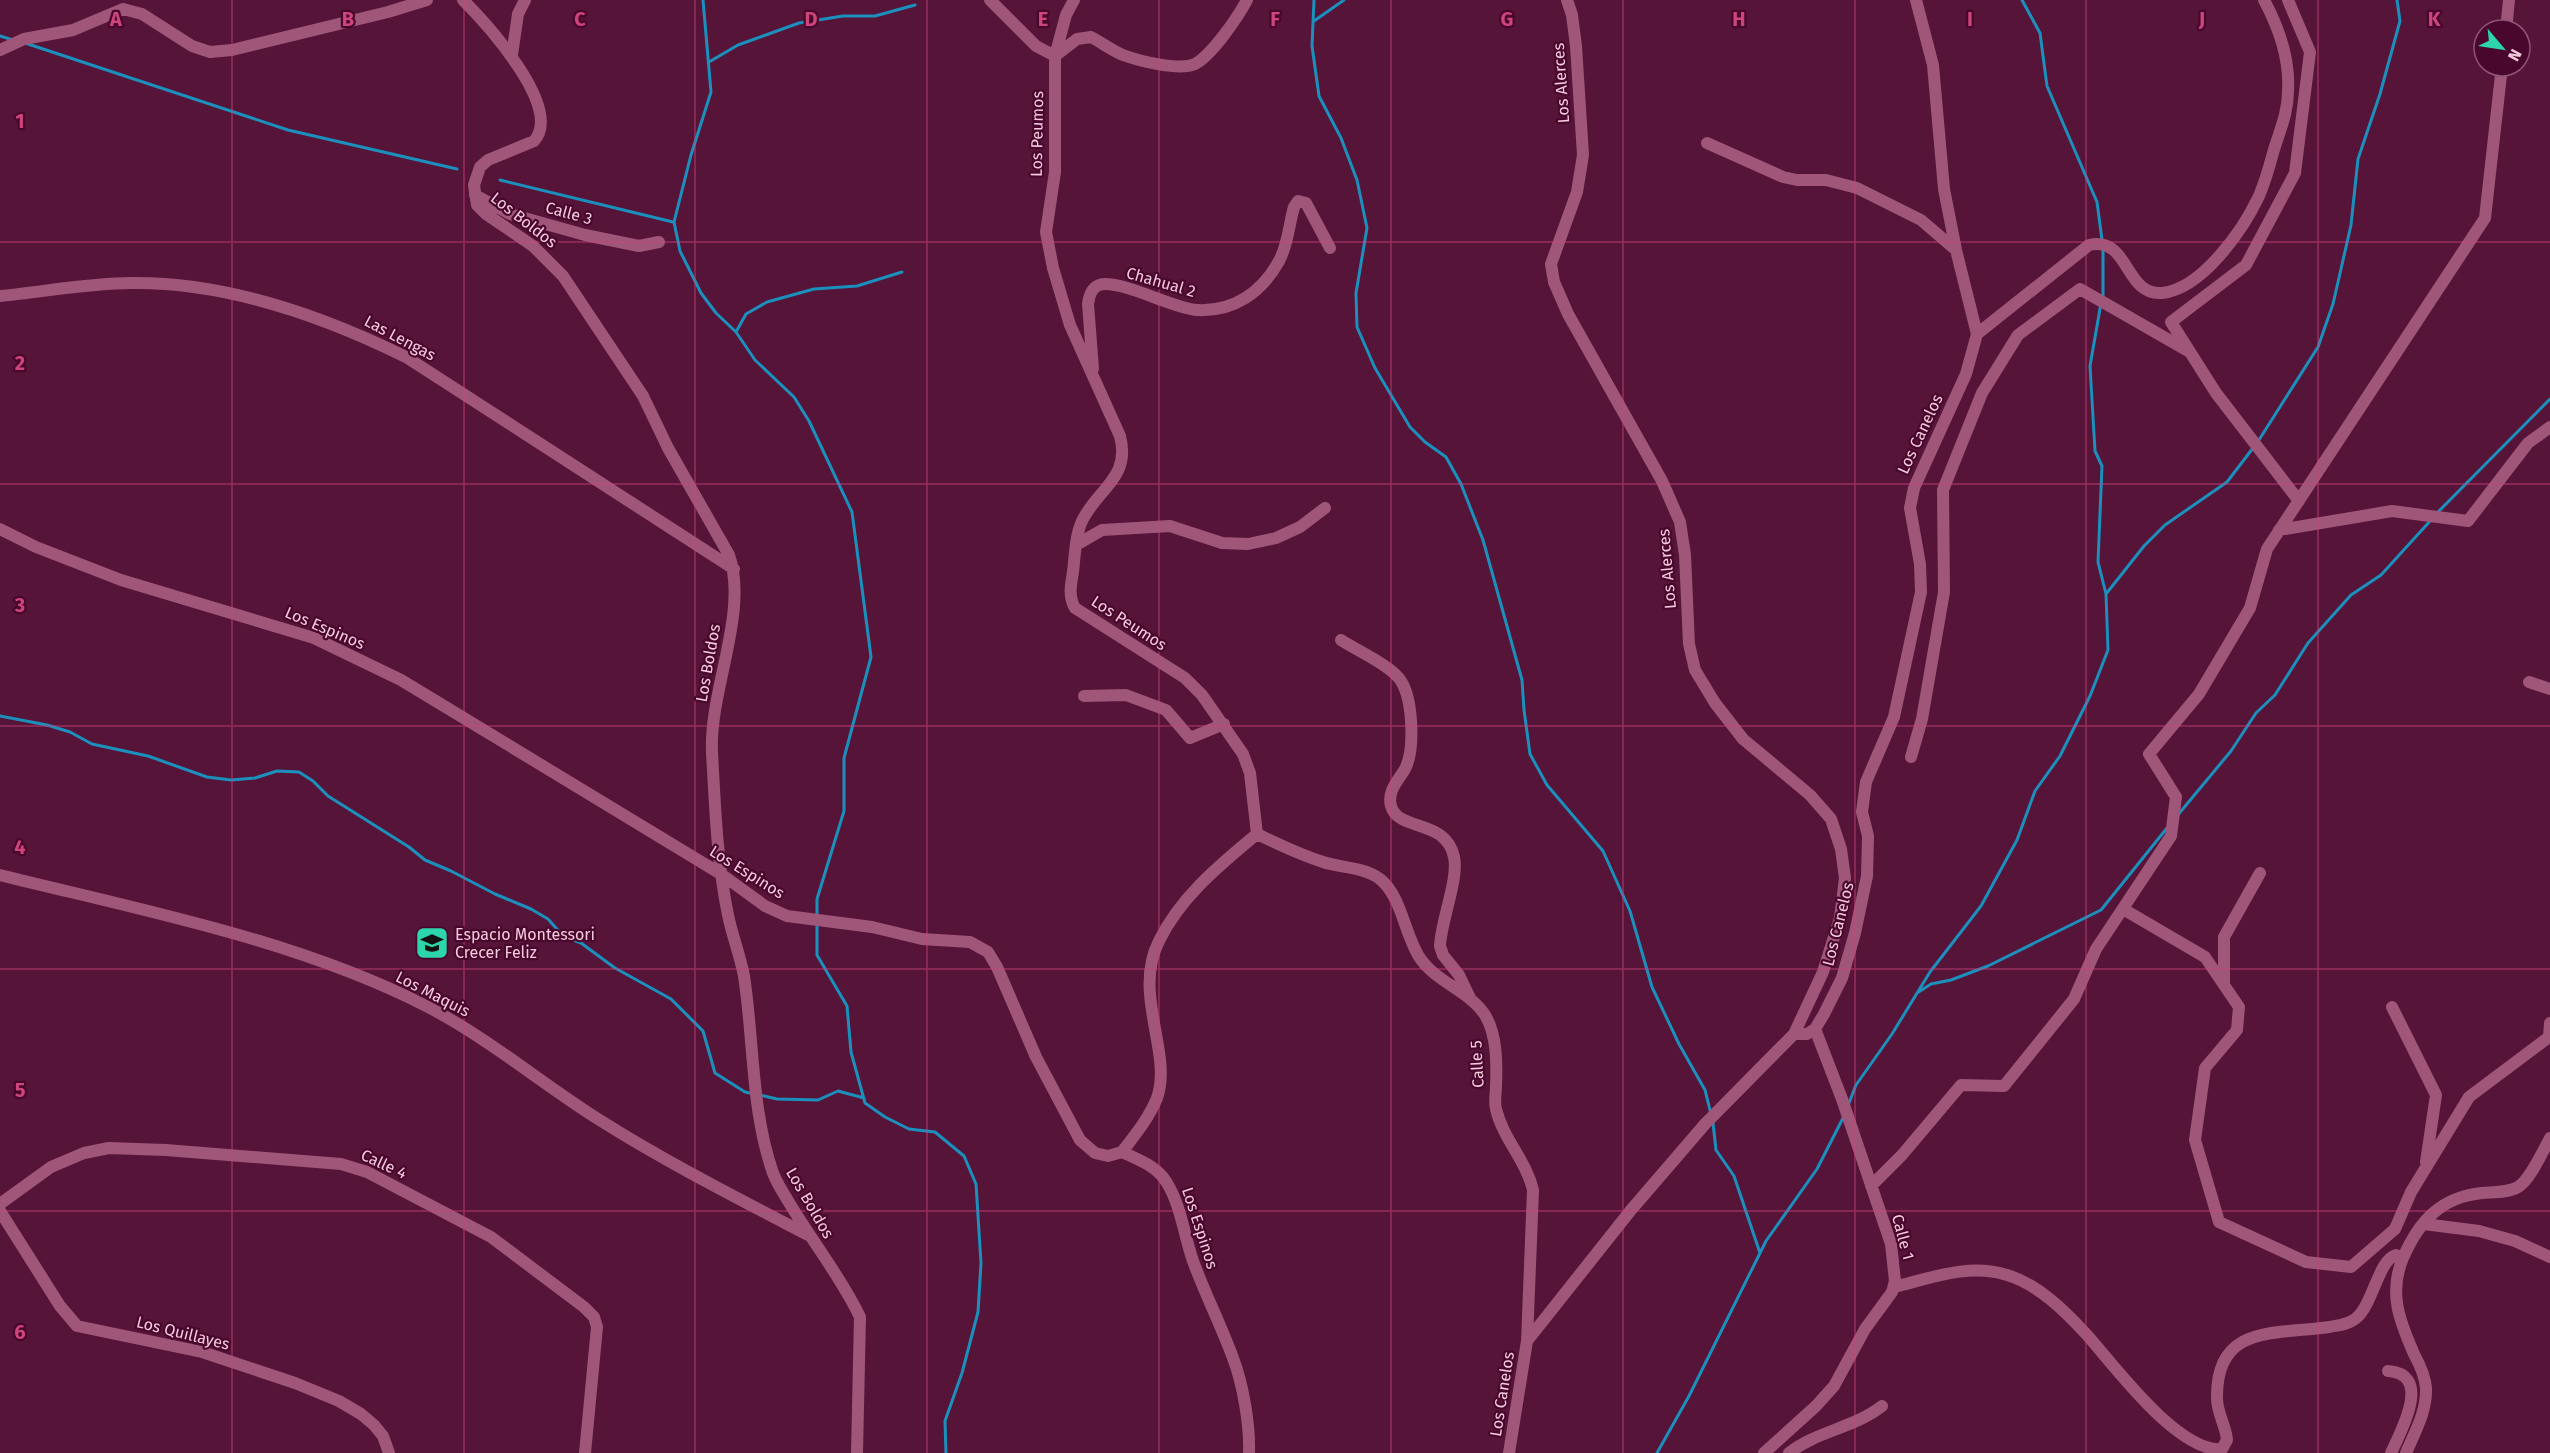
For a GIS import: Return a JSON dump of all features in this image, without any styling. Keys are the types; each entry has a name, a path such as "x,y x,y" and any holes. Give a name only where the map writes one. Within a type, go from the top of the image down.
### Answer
{"street":[{"path":"0,50 24,39 73,30 123,9 142,14 192,46 210,52 232,50 388,12 427,0"},
{"name":"Los Boldos","path":"463,0 512,55 533,94 542,125 540,135 526,145 488,160 480,167 474,185 477,205 486,214 533,246 564,276 644,396 668,448 729,555 734,569 732,620 717,700 712,750 721,874 728,917 743,974 756,1094 767,1154 774,1176 852,1300 860,1317 857,1453"},
{"path":"512,55 518,14 525,0"},
{"path":"990,0 1036,46 1055,56 1077,39 1091,37 1124,55 1173,66 1188,66 1197,63 1239,14 1247,0"},
{"name":"Los Peumos","path":"1074,0 1066,15 1055,56 1055,172 1046,232 1053,268 1070,325 1120,436 1123,448 1122,464 1082,522 1076,545 1070,596 1075,608 1185,678 1202,695 1243,754 1250,773 1257,834"},
{"name":"Los Alerces","path":"1567,0 1572,15 1583,155 1577,192 1551,264 1554,282 1568,314 1662,481 1680,522 1685,555 1689,644 1695,670 1715,703 1743,739 1810,795 1830,819 1840,849 1845,879 1840,918 1823,972 1794,1034"},
{"name":"Los Canelos","path":"1815,1029 1842,978 1855,933 1867,876 1868,836 1862,812 1866,782 1894,717 1921,592 1920,564 1910,508 1914,488 1966,374 1977,334 1956,250 1944,189 1933,65 1916,0"},
{"path":"1977,334 2089,245 2104,244 2114,249 2137,283 2148,291 2158,293 2183,287 2221,253 2242,227 2258,198 2280,137 2287,107 2288,76 2284,52 2277,27 2264,0"},
{"path":"2288,0 2310,52 2295,173 2246,265 2171,322 2216,393 2299,501"},
{"path":"2507,18 2509,0"},
{"path":"1871,1186 1902,1155 1961,1085 2004,1086 2074,999 2096,949 2171,836 2176,797 2149,754 2199,694 2250,608 2267,549 2484,218 2501,78"},
{"path":"1707,143 1783,177 1797,180 1826,180 1857,188 1921,220 1956,250"},
{"name":"Calle 3","path":"475,195 510,214 585,235 639,246 659,242"},
{"name":"Chahual 2","path":"1094,382 1088,304 1090,294 1099,285 1105,284 1137,291 1196,310 1223,309 1242,302 1270,275 1281,258 1294,207 1298,201 1306,203 1330,248"},
{"name":"Las Lengas","path":"0,296 130,283 179,284 311,315 358,333 406,357 734,569"},
{"path":"1911,757 1922,719 1944,592 1943,490 1983,393 2018,335 2080,289 2190,352"},
{"path":"2279,530 2392,511 2468,521 2528,443 2550,427"},
{"path":"1076,545 1102,530 1161,526 1170,526 1222,543 1248,544 1276,538 1300,527 1325,508"},
{"name":"Los Espinos","path":"0,530 36,548 121,580 314,638 401,681 721,874 765,906 788,916 872,927 922,939 970,942 988,952 1036,1057 1080,1140 1095,1153 1108,1156 1122,1152 1145,1163 1166,1180 1176,1201 1207,1301 1234,1360 1245,1411 1249,1453"},
{"path":"1341,640 1393,673 1401,681 1405,691 1411,734 1411,755 1393,787 1391,806 1395,816 1437,832 1451,847 1455,867 1440,946 1443,955 1459,975 1472,1001"},
{"path":"2529,682 2550,688"},
{"path":"1084,696 1126,695 1166,710 1190,738 1224,724"},
{"path":"1122,1152 1146,1119 1158,1097 1160,1068 1150,1004 1150,974 1158,942 1183,903 1211,873 1257,834"},
{"name":"Calle 5","path":"1257,834 1307,856 1361,870 1378,877 1391,890 1407,936 1420,958 1439,979 1472,1001 1484,1013 1491,1028 1495,1046 1495,1105 1501,1129 1529,1175 1533,1190 1527,1341"},
{"path":"2224,986 2224,937 2260,873"},
{"name":"Los Maquis","path":"0,875 160,914 293,952 377,984 428,1007 459,1025 596,1118 667,1161 809,1235"},
{"path":"2122,909 2205,957 2239,1007 2237,1030 2205,1068 2195,1140 2219,1222 2306,1262 2351,1267 2395,1229 2411,1192 2469,1097 2549,1036 2550,1023"},
{"path":"2392,1007 2436,1095 2425,1169"},
{"path":"1527,1341 1631,1210 1697,1132 1794,1034 1807,1034 1815,1029"},
{"name":"Calle 1","path":"1815,1029 1893,1255 1894,1287"},
{"path":"2406,1453 2422,1417 2426,1395 2422,1371 2401,1325 2396,1303 2395,1289 2403,1258 2424,1224 2439,1206 2453,1198 2518,1187 2527,1179 2550,1138"},
{"name":"Calle 4","path":"0,1204 51,1167 84,1153 110,1148 165,1150 341,1164 368,1172 491,1237 594,1317 597,1341 585,1453"},
{"name":"Los Quillayes","path":"0,1211 60,1306 77,1326 202,1352 330,1398 361,1414 374,1425 383,1436 389,1453"},
{"path":"2424,1224 2479,1231 2515,1241 2550,1257"},
{"path":"1764,1453 1816,1406 1833,1386 1865,1329 1894,1287 1952,1272 1974,1270 2007,1275 2027,1283 2060,1308 2088,1336 2136,1401 2157,1424 2186,1446 2212,1453 2222,1449 2227,1440 2218,1409 2217,1388 2224,1363 2235,1347 2245,1339 2258,1335 2315,1330 2350,1322 2360,1315 2367,1305 2388,1260 2397,1255 2403,1258"},
{"name":"Los Canelos","path":"1509,1453 1527,1341"},
{"path":"2388,1371 2405,1377 2412,1392 2408,1414 2391,1453"},
{"path":"1789,1453 1808,1440 1862,1420 1882,1406"}],"waterway":[{"path":"703,0 711,92 691,155 674,222 680,251 701,293 716,313 736,332 755,360 794,397 809,421 852,512 871,657 844,758 844,811 817,899 817,915"},
{"path":"1314,0 1312,46 1319,96 1341,138 1357,180 1367,228 1356,293 1357,327 1375,368 1410,427 1425,442 1446,457 1461,484 1483,540 1522,680 1530,754 1547,785 1603,851 1630,911 1652,987 1679,1044 1705,1090 1711,1114"},
{"path":"1314,21 1344,0"},
{"path":"2022,0 2040,33 2047,86 2097,202 2102,240"},
{"path":"2257,443 2318,347 2333,304 2351,225 2358,159 2380,94 2400,21 2397,0"},
{"path":"709,62 738,45 799,23 843,16 875,16 915,5"},
{"path":"0,36 13,40"},
{"path":"25,43 288,130 457,169"},
{"path":"500,180 673,222"},
{"path":"2103,250 2103,297"},
{"path":"736,332 746,314 767,302 814,289 857,286 902,272"},
{"path":"1849,1103 1856,1085 1892,1034 1930,972 1981,906 2017,840 2035,791 2060,756 2090,696 2108,650 2106,594 2098,562 2102,466 2095,451 2090,366 2101,303"},
{"path":"2437,513 2550,399"},
{"path":"2106,594 2144,546 2165,525 2227,482 2253,448"},
{"path":"2177,816 2231,751 2256,713 2275,695 2308,643 2351,595 2381,575 2431,520"},
{"path":"0,716 47,725 70,732 92,744 148,756 207,777 231,780 255,778 277,771 299,772 313,781 328,796 409,847 425,860 531,909 548,919 563,936 581,943 615,968 671,999 703,1031 715,1073 745,1092 754,1094"},
{"path":"1917,993 1931,984 1951,980 1988,966 2101,910 2167,828"},
{"path":"817,922 817,955 847,1006 851,1052 865,1103 885,1117 909,1129 935,1132 964,1156 976,1184 981,1263 978,1312 962,1373 945,1421 946,1453"},
{"path":"760,1095 777,1099 818,1100 838,1091 864,1098"},
{"path":"1657,1453 1689,1396 1766,1241 1817,1169 1843,1118"},
{"path":"1713,1123 1716,1150 1734,1176 1760,1253"}],"place":[{"name":"Espacio Montessori Crecer Feliz","path":"432,943"}]}
